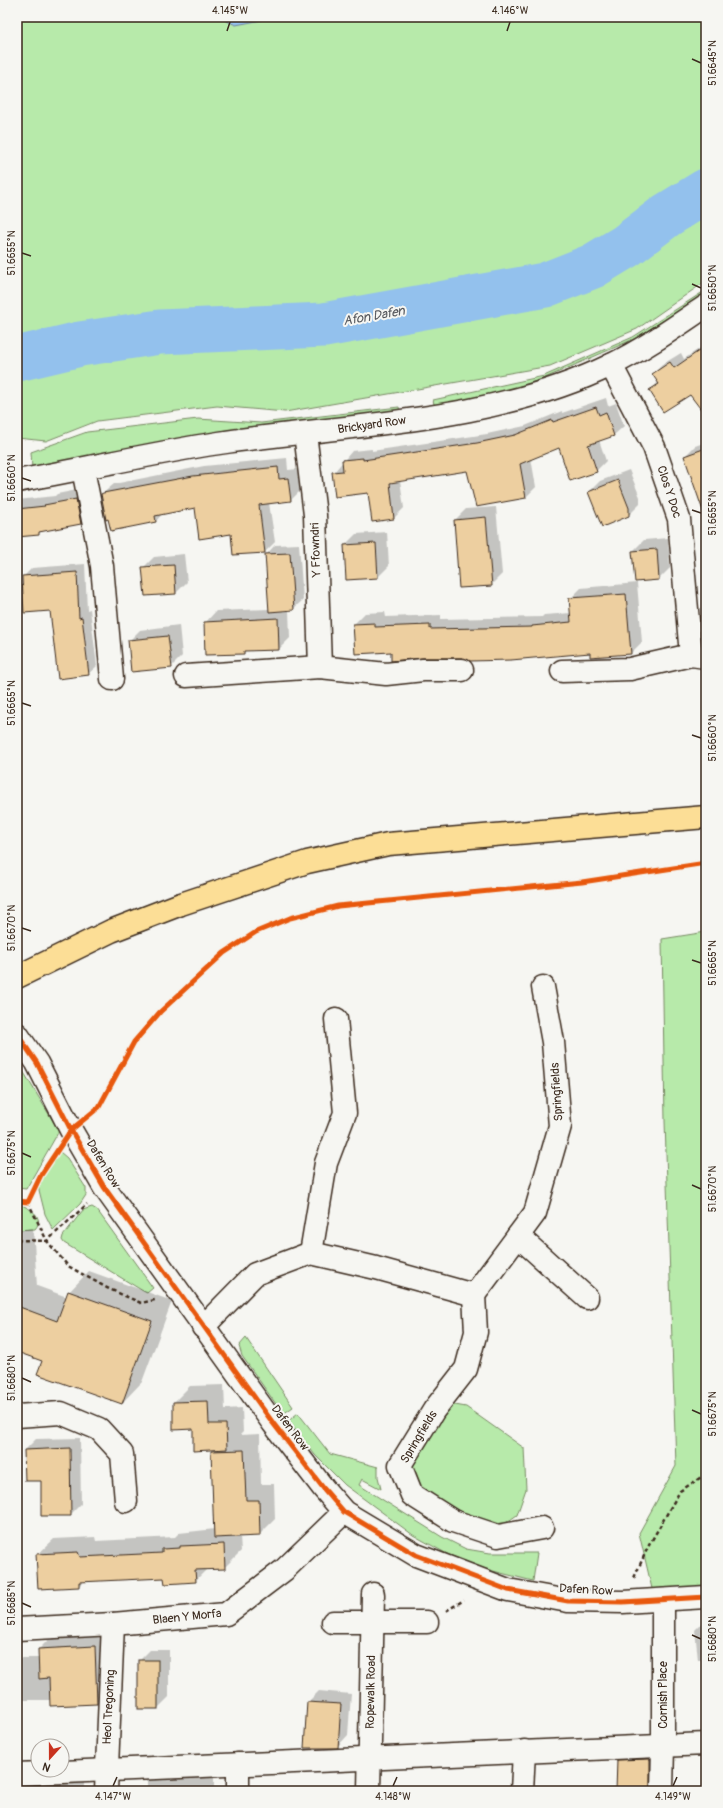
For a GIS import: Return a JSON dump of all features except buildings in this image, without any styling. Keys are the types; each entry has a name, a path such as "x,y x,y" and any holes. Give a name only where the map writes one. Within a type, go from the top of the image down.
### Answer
{"main road":[{"path":"17,977 111,931 181,904 308,862 388,844 706,817"}],"street":[{"name":"Brickyard Row","path":"17,481 83,470 219,443 425,418 497,404 540,393 611,365 643,347 706,306"},
{"name":"Clos Y Doc","path":"611,365 654,447 679,519 698,656"},
{"name":"Y Ffowndri","path":"305,433 315,516 320,667"},
{"path":"83,470 102,566 112,679"},
{"path":"562,671 630,669 698,656"},
{"path":"186,676 320,667 386,674 423,670 462,670"},
{"name":"Springfields","path":"542,1528 498,1536 453,1521 412,1495 400,1465 434,1410 466,1369 476,1332 474,1295 535,1213 560,1126 553,1042 543,987"},
{"path":"311,1253 326,1163 345,1113 336,1019"},
{"name":"Dafen Row","path":"17,1034 37,1063 71,1130 104,1187 273,1423 324,1489 344,1512 416,1555 508,1590 568,1601 623,1602 706,1597"},
{"path":"518,1236 587,1298"},
{"path":"203,1327 255,1274 311,1253 376,1268 474,1295"},
{"path":"17,1416 61,1413 99,1429 122,1454 126,1501"},
{"name":"Blaen Y Morfa","path":"17,1629 114,1624 226,1614 284,1570 344,1512"},
{"name":"Ropewalk Road","path":"369,1791 373,1594"},
{"name":"Cornish Place","path":"662,1791 664,1746 663,1600"},
{"path":"333,1622 427,1622"},
{"name":"Heol Tregoning","path":"106,1780 114,1624"},
{"path":"17,1774 106,1780 238,1764 706,1744"},
{"path":"522,1791 524,1751"},
{"path":"238,1764 238,1791"}],"path":[{"path":"17,1240 47,1242 104,1187"},
{"path":"31,1196 25,1202 47,1242 68,1266 107,1288 141,1303 157,1300 177,1290"},
{"path":"623,1602 648,1547 680,1491 706,1474"},
{"path":"427,1622 463,1600 470,1599"}],"green space":[{"path":"17,17 706,17 706,281 637,329 550,366 285,412 217,406 97,421 46,441 17,438"},
{"path":"706,290 706,294 634,339 545,378 490,396 435,408 433,400 544,376 633,337"},
{"path":"399,407 400,412 32,469 31,452 87,432 198,419 261,423"},
{"path":"706,932 706,1590 653,1593 639,1533 676,1466 665,1121 662,939"},
{"path":"17,1061 59,1131 26,1189 17,1188"},
{"path":"60,1152 67,1158 86,1188 86,1195 80,1204 53,1230 45,1214 38,1186 57,1153"},
{"path":"17,1204 26,1207 37,1216 38,1225 35,1229 17,1230"},
{"path":"92,1207 97,1210 153,1288 147,1293 64,1243 62,1240 63,1236 83,1210"},
{"path":"246,1338 293,1407 283,1414 242,1356 239,1346"},
{"path":"455,1405 466,1407 524,1448 526,1489 517,1515 500,1527 457,1513 415,1486 409,1465 447,1408"},
{"path":"298,1413 330,1454 378,1467 378,1477 381,1489 362,1479 359,1485 442,1537 466,1549 490,1553 537,1553 533,1581 485,1569 449,1555 413,1535 345,1485 315,1455 288,1421"}],"water":[{"path":"217,17 267,17 262,20 236,25"}],"waterway":[{"name":"Afon Dafen","path":"17,359 80,344 160,332 324,325 545,285 593,266 626,246 667,215 706,191"}],"cycle path":[{"path":"17,1201 28,1202 41,1175 71,1130 99,1107 134,1042 160,1012 224,953 256,932 290,918 338,906 582,882 706,863"},
{"path":"17,1034 37,1063 71,1130 104,1187 273,1423 324,1489 344,1512 416,1555 508,1590 568,1601 623,1602 706,1597"}]}
